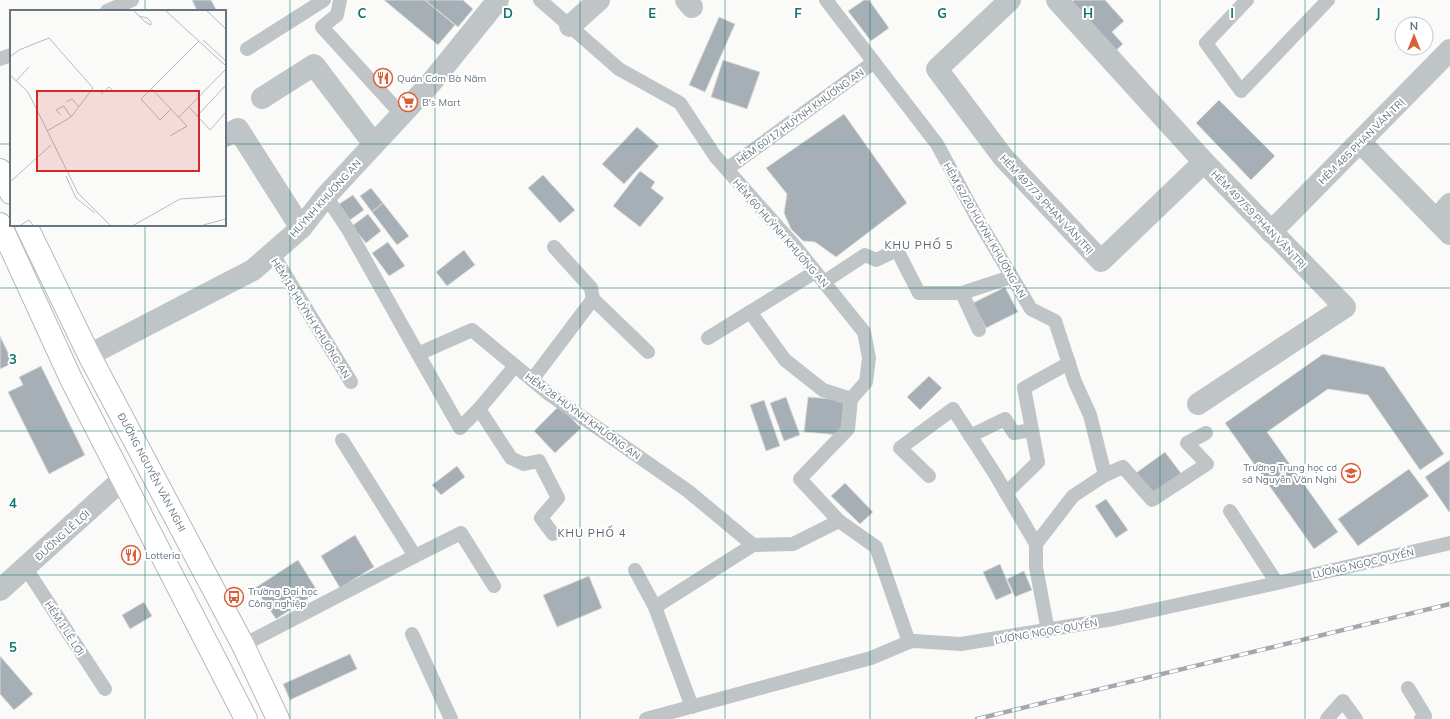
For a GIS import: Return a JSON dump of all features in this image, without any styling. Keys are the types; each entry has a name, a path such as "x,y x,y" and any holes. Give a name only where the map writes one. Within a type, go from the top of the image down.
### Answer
{"main road":[{"path":"0,170 10,191"},
{"path":"0,224 72,378 246,719"},
{"name":"ĐƯỜNG NGUYỄN VĂN NGHI","path":"26,226 89,355 243,645 278,719"},
{"path":"123,479 146,461"}],"street":[{"name":"HUỲNH KHƯƠNG AN","path":"89,355 253,270 301,228 326,196 430,84 498,0"},
{"path":"570,26 599,0"},
{"name":"HẺM 497/73 PHAN VĂN TRỊ","path":"1010,0 937,69 1003,157 1101,261 1204,162"},
{"name":"HẺM 497/59 PHAN VĂN TRỊ","path":"1057,0 1204,162 1344,307 1198,404"},
{"name":"HẺM 485 PHAN VĂN TRỊ","path":"1271,232 1450,50"},
{"path":"262,98 314,65 374,144"},
{"path":"226,135 238,129 301,228"},
{"path":"1360,142 1445,219"},
{"name":"ĐƯỜNG LÊ LỢI","path":"0,590 123,479"}],"lane":[{"path":"109,10 132,0"},
{"path":"247,49 324,0"},
{"path":"340,0 337,15 322,27 402,115"},
{"name":"HẺM 60 HUỲNH KHƯƠNG AN","path":"540,0 619,69 680,102 715,156 820,277 864,332 869,358 866,382 851,399"},
{"name":"HẺM 62/20 HUỲNH KHƯƠNG AN","path":"826,0 937,144 977,218 1030,309 1055,321 1076,382 1090,415 1105,475"},
{"path":"1247,0 1206,43 1241,90 1328,0"},
{"path":"0,60 10,55"},
{"name":"HẺM 60/17 HUỲNH KHƯƠNG AN","path":"727,170 874,62"},
{"path":"326,196 349,231 460,428 479,409 514,366"},
{"path":"554,247 591,288 593,299 648,352"},
{"path":"708,338 750,312 865,255 876,260 897,250 919,293 962,293 1011,277"},
{"name":"HẺM 18 HUỲNH KHƯƠNG AN","path":"272,253 351,382"},
{"path":"962,293 979,330"},
{"path":"532,380 593,299"},
{"path":"750,312 785,360 823,390 851,399 848,429 800,479 839,521 876,547 909,642"},
{"name":"HẺM 28 HUỲNH KHƯƠNG AN","path":"418,354 472,330 556,399 688,491 753,545"},
{"path":"1006,493 1038,462 1024,388 1069,363"},
{"path":"479,409 511,458 524,464 539,461 558,498 541,518 553,534"},
{"path":"929,476 900,448 953,409 1036,544 1036,566 1048,631"},
{"path":"970,436 1006,419 1014,433 1032,430"},
{"path":"1036,544 1072,496 1105,475 1123,467 1152,500 1208,464 1187,443 1206,433"},
{"path":"342,440 415,556"},
{"path":"1230,511 1277,583"},
{"path":"655,607 753,545 793,544 839,521"},
{"path":"243,645 415,556 461,534 494,586"},
{"name":"LƯƠNG NGỌC QUYẾN","path":"646,719 870,658 909,642 961,644 1048,631 1113,619 1450,543"},
{"name":"HẺM 1 LÊ LỢI","path":"25,567 105,689"},
{"path":"635,570 655,607 692,707"},
{"path":"412,634 451,719"},
{"path":"1408,688 1425,716 1421,719"},
{"path":"1327,719 1343,701 1356,719"}],"building":[{"path":"192,0 211,0 216,10 197,10"},
{"path":"384,0 425,0 455,25 438,45"},
{"path":"425,0 463,0 473,9 458,27"},
{"path":"864,0 869,0 889,28 871,41 848,11"},
{"path":"1074,0 1105,0 1124,21 1112,32 1123,44 1113,53 1069,5"},
{"path":"719,17 735,24 705,92 689,85"},
{"path":"723,60 760,72 747,109 711,97"},
{"path":"1219,100 1275,156 1251,180 1196,123"},
{"path":"844,114 907,203 836,257 815,242 803,241 791,229 784,213 787,194 766,168"},
{"path":"637,127 659,146 624,184 602,164"},
{"path":"640,171 655,182 651,188 664,198 640,227 613,206"},
{"path":"543,175 575,210 560,223 528,188"},
{"path":"371,188 383,203 372,212 360,196"},
{"path":"353,195 364,210 350,220 339,204"},
{"path":"383,203 409,236 397,245 372,212"},
{"path":"368,214 381,231 366,243 352,226"},
{"path":"388,242 405,266 389,276 372,253"},
{"path":"464,250 475,265 447,286 436,272"},
{"path":"1005,287 1018,312 986,328 973,303"},
{"path":"0,336 13,363 0,369"},
{"path":"1323,354 1384,367 1444,454 1420,470 1368,395 1328,389 1267,432 1338,532 1314,549 1225,423"},
{"path":"41,366 85,455 49,474 8,392 23,385 19,377"},
{"path":"929,376 942,388 920,410 907,397"},
{"path":"786,397 800,435 784,441 770,403"},
{"path":"808,397 844,400 841,435 804,432"},
{"path":"764,400 780,446 766,451 750,405"},
{"path":"559,406 581,428 555,453 534,431"},
{"path":"1165,452 1183,476 1154,497 1136,473"},
{"path":"1450,460 1450,511 1449,512 1425,477"},
{"path":"457,466 465,477 441,495 432,485"},
{"path":"1409,469 1429,496 1358,546 1338,519"},
{"path":"845,483 873,512 860,524 831,496"},
{"path":"1106,499 1128,530 1116,538 1095,506"},
{"path":"355,535 374,567 340,588 321,556"},
{"path":"298,560 318,592 276,619 255,588"},
{"path":"1000,564 1012,593 996,600 983,572"},
{"path":"1024,571 1032,590 1015,597 1007,579"},
{"path":"589,576 602,608 557,627 543,595"},
{"path":"144,602 152,616 130,629 122,615"},
{"path":"350,654 357,669 290,700 283,684"},
{"path":"0,656 33,694 14,710 0,694"}],"railway":[{"path":"977,719 1450,604"}],"place":[{"name":"Quán Cơm Bà Năm","path":"383,78"},
{"name":"B's Mart","path":"408,102"},
{"name":"Trường Trung học cơ sở Nguyễn Văn Nghi","path":"1351,473"},
{"name":"Lotteria","path":"131,555"},
{"name":"Trường Đại học Công nghiệp","path":"234,597"}],"district":[{"name":"KHU PHỐ 5","path":"919,245"},
{"name":"KHU PHỐ 4","path":"592,533"}]}
